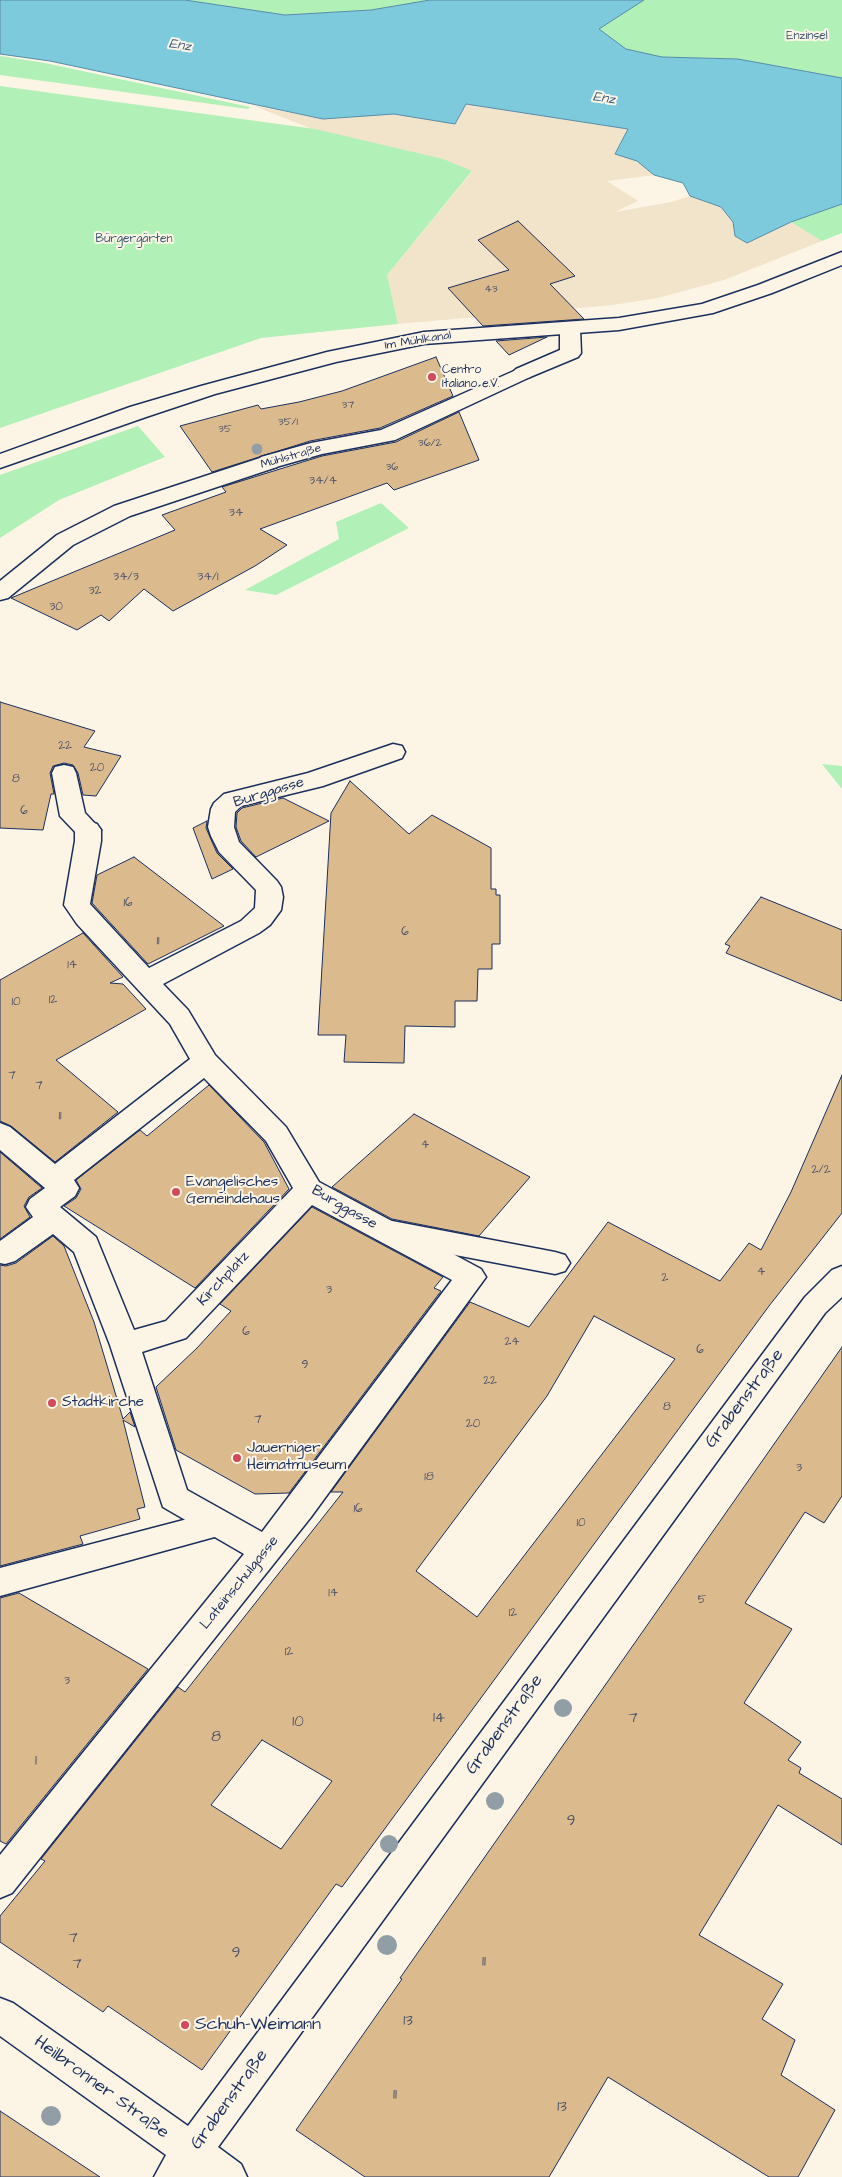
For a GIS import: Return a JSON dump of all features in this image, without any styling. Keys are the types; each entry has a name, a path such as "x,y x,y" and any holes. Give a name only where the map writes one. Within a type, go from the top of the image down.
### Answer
{"street":[{"name":"Im Mühlkanal","path":"0,461 164,404 334,356 441,336 570,328 646,320 706,309 766,289 842,258"},
{"name":"Mühlstraße","path":"0,593 65,540 122,511 269,462 319,448 387,435 571,353 570,328"},
{"name":"Burggasse","path":"146,981 250,927 261,919 268,910 270,897 268,887 228,846 220,827 223,809 233,800 314,780 393,752"},
{"name":"Burggasse","path":"64,773 73,816 88,830 88,841 77,905 86,918 179,1016 205,1062 276,1134 309,1190 470,1277"},
{"path":"54,1180 205,1062"},
{"path":"0,1134 64,1188 40,1207 86,1246 125,1345 174,1498 266,1551"},
{"name":"Kirchplatz","path":"125,1345 176,1330 309,1190"},
{"path":"5,1253 53,1218"},
{"path":"383,1230 555,1263"},
{"name":"Lateinschulgasse","path":"0,1882 300,1508 470,1277"},
{"name":"Grabenstraße","path":"182,2165 815,1305 842,1278"},
{"path":"0,1582 218,1524"},
{"name":"Heilbronner Straße","path":"0,2015 182,2165 228,2177"}],"shaded area":[{"path":"466,104 629,129 615,154 637,161 654,175 607,181 638,201 615,212 671,202 690,196 721,207 733,222 736,236 747,243 791,222 822,241 724,280 658,298 613,305 398,324 387,275 472,172 315,130 254,106 323,119 394,114 455,124"}],"green space":[{"path":"187,0 430,0 371,10 285,15"},
{"name":"Enzinsel","path":"644,0 842,0 842,78 738,59 662,57 626,49 599,29"},
{"path":"0,56 45,63 250,107 248,109 0,75"},
{"name":"Bürgergärten","path":"0,86 315,129 443,159 472,171 387,275 398,324 261,338 0,428"},
{"path":"842,204 842,233 822,241 791,222"},
{"path":"138,426 165,457 59,500 0,538 0,475"},
{"path":"381,503 409,528 276,595 245,590 339,539 336,522"},
{"path":"822,764 842,766 842,789"}],"water":[{"name":"Enz","path":"0,0 185,0 285,15 371,10 430,0 644,0 599,29 626,49 662,57 738,59 842,78 842,204 791,222 747,243 735,236 733,222 721,207 690,196 683,183 654,175 637,161 615,154 628,129 466,104 455,124 394,114 323,119 50,61 0,54"}],"building":[{"path":"518,221 575,276 550,284 584,319 483,326 448,288 509,270 478,240"},
{"path":"547,337 509,355 496,341"},
{"path":"436,357 453,396 380,428 310,441 212,472 180,426 258,405 261,409 342,391"},
{"path":"459,412 479,460 394,490 387,483 260,529 287,545 255,566 173,611 144,589 109,621 101,615 77,630 11,598 175,530 162,515 226,492 222,487 322,456 396,442"},
{"path":"0,702 95,731 84,747 121,756 96,796 83,795 78,773 73,765 64,763 53,766 50,773 54,794 51,794 43,830 0,828"},
{"path":"350,781 409,834 432,815 491,848 491,889 496,889 496,895 500,895 500,944 492,944 492,969 478,969 477,1001 455,1001 455,1027 405,1026 404,1063 344,1062 346,1035 318,1035 331,813"},
{"path":"283,798 329,821 256,857 241,841 236,827 237,813 242,808"},
{"path":"207,821 206,828 217,853 233,869 212,879 193,828"},
{"path":"134,857 224,926 148,964 92,903 97,875"},
{"path":"761,897 842,930 842,1001 726,953 730,946 725,944"},
{"path":"83,933 123,977 110,983 123,984 146,1009 56,1060 118,1112 55,1162 11,1126 0,1121 0,980"},
{"path":"842,1075 842,1213 769,1306 342,1887 336,1884 202,2070 108,2006 103,2012 0,1942 0,1916 45,1861 41,1859 178,1687 185,1692 343,1492 331,1492 470,1302 529,1327 608,1222 720,1281 749,1243 761,1250 791,1192","holes":["594,1316 675,1359 477,1617 416,1571 547,1396","262,1740 332,1781 281,1849 211,1805"]},
{"name":"Evangelisches Gemeindehaus","path":"209,1085 264,1142 289,1189 195,1288 64,1206 76,1198 81,1189 76,1180 140,1130 147,1136"},
{"path":"414,1114 530,1177 479,1236 392,1219 332,1187"},
{"path":"0,1152 42,1188 29,1197 24,1206 30,1217 0,1239"},
{"path":"312,1207 443,1277 434,1288 441,1291 289,1493 255,1494 176,1450 156,1387 197,1348 231,1311 220,1304"},
{"name":"Stadtkirche","path":"53,1236 64,1246 94,1322 123,1419 130,1412 135,1427 123,1420 145,1507 137,1509 140,1519 80,1536 83,1544 0,1566 0,1265 6,1266 16,1263"},
{"path":"842,1347 842,1496 824,1523 805,1512 745,1603 792,1629 744,1703 801,1742 788,1760 801,1768 799,1773 842,1799 842,1845 778,1805 699,1935 783,1984 762,2019 795,2040 781,2075 835,2110 798,2177 769,2177 608,2077 549,2177 365,2177 296,2130 402,1979 400,1978"},
{"path":"19,1593 148,1669 6,1844 0,1841 0,1598"},
{"path":"0,2111 100,2177 0,2177"}],"place":[{"name":"Centro Italiano e.V.","path":"432,377"},
{"name":"Evangelisches Gemeindehaus","path":"176,1192"},
{"name":"Stadtkirche","path":"52,1403"},
{"name":"Jauerniger Heimatmuseum","path":"237,1458"},
{"name":"Schuh-Weimann","path":"185,2025"}]}
